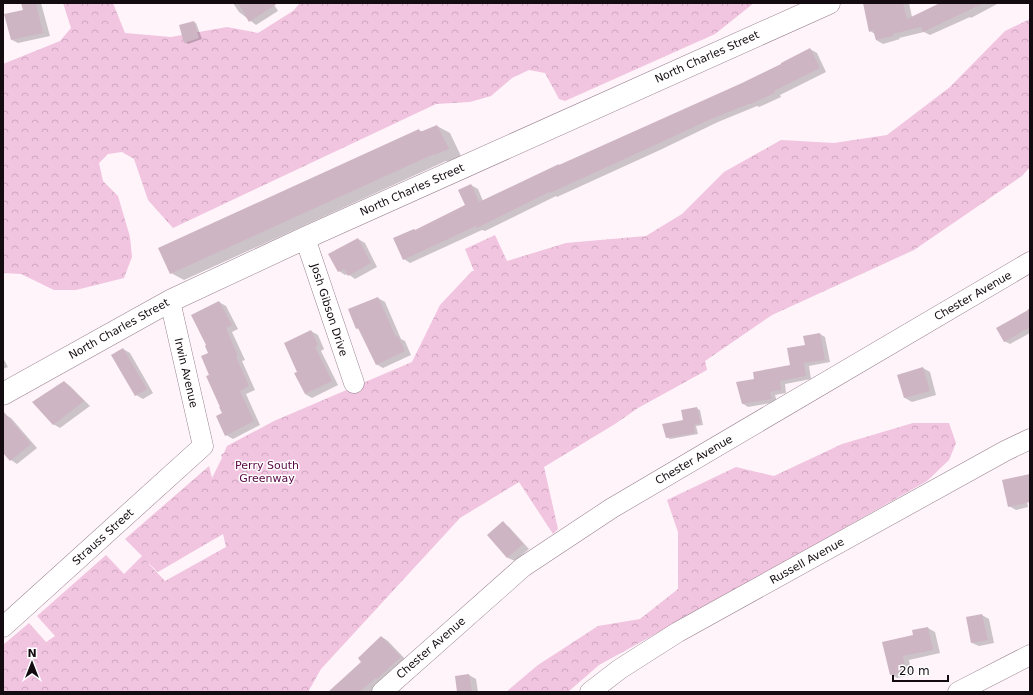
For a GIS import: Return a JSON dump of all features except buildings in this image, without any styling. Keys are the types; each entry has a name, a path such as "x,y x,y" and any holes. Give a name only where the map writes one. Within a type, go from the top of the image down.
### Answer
{"street":[{"name":"North Charles Street","path":"3,394 170,300 829,3"},
{"name":"Josh Gibson Drive","path":"305,238 354,383"},
{"name":"Chester Avenue","path":"382,692 523,567 619,504 1030,262"},
{"name":"Irwin Avenue","path":"170,300 203,446"},
{"name":"Russell Avenue","path":"590,692 620,669 678,632 1005,451 1030,439"},
{"name":"Strauss Street","path":"3,627 203,446"},
{"path":"958,692 1030,655"}],"green space":[{"path":"63,3 113,3 125,33 171,37 227,27 258,33 293,11 300,3 754,3 715,34 565,101 559,99 545,73 529,70 512,78 491,96 470,102 436,104 173,228 148,200 134,159 122,152 108,154 99,163 103,181 118,196 130,237 132,257 124,278 76,290 54,290 21,274 3,273 3,64 60,41 71,28"},
{"name":"Perry South Greenway","path":"1030,19 1030,167 1022,176 914,250 772,315 705,361 707,370 638,408 615,424 544,467 558,529 553,534 519,482 460,518 321,669 308,692 3,692 3,645 29,623 46,642 55,636 37,616 106,555 124,574 142,556 125,539 209,466 212,478 222,458 221,455 224,453 227,446 274,421 412,362 440,305 472,271 474,271 465,249 495,235 507,261 566,243 646,236 682,214 724,172 781,140 834,143 887,135 950,87 1005,31","holes":["223,534 226,547 165,581 145,560 158,572"]},
{"path":"913,423 949,423 956,443 949,460 927,481 714,602 599,665 568,692 506,692 538,665 598,626 640,619 678,589 678,532 667,500 736,467 774,476 842,444"}]}
